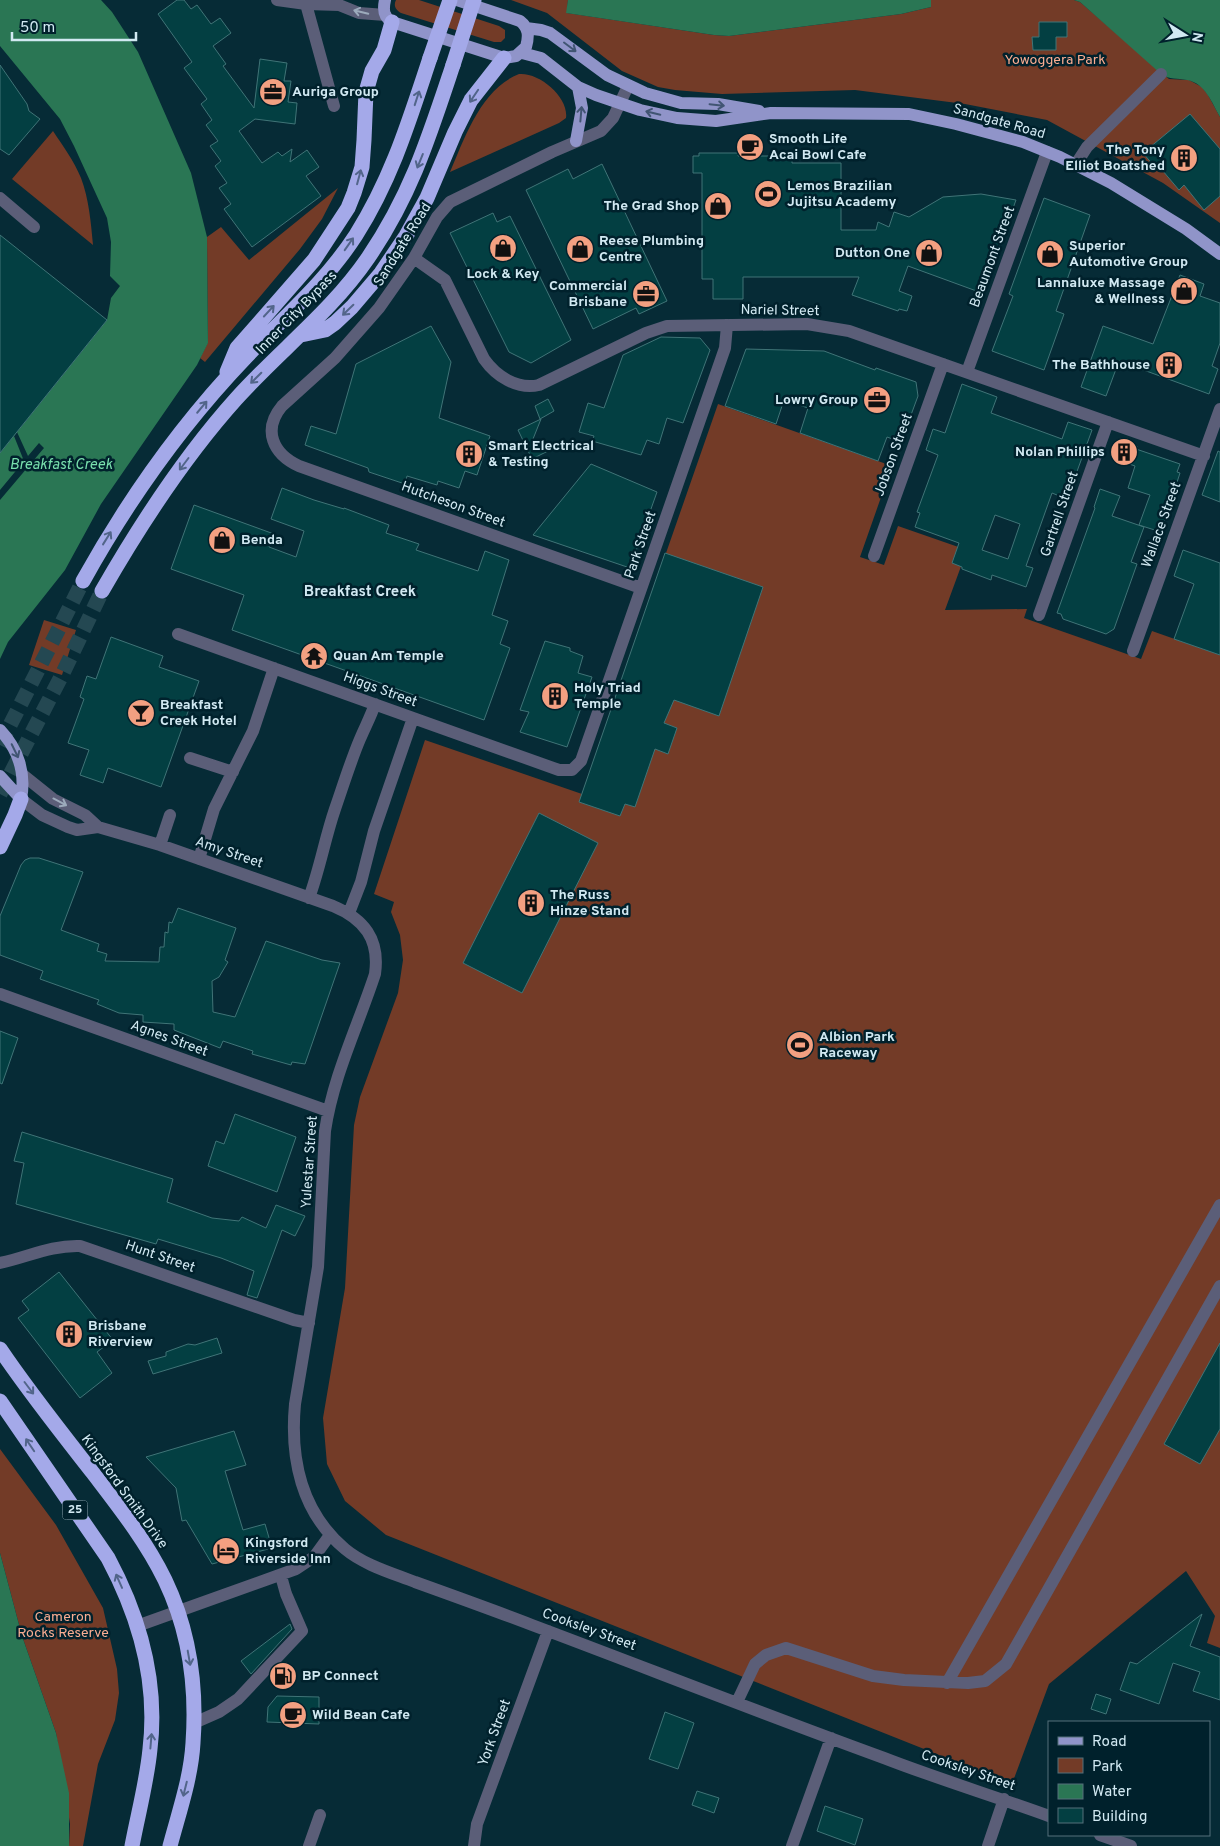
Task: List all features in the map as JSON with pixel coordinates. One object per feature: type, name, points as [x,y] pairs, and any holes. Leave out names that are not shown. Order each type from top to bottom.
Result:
[{"type":"highway","name":"Inner City Bypass","points":[[83,581],[103,544],[141,486],[222,384],[246,357],[316,287],[355,236],[386,183],[395,161],[450,0]]},
{"type":"highway","name":"Inner City Bypass","points":[[102,590],[150,511],[194,449],[236,398],[329,307],[360,268],[396,214],[422,157],[474,0]]},
{"type":"highway","points":[[222,384],[237,348],[314,260],[348,208],[362,168],[366,92],[372,72],[384,50],[388,19]]},
{"type":"highway","points":[[301,335],[325,330],[352,307],[381,273],[406,236],[427,198],[471,100],[504,58]]},
{"type":"highway","points":[[0,847],[16,815],[21,799]]},
{"type":"highway","name":"Kingsford Smith Drive","points":[[0,1349],[142,1540],[164,1579],[177,1611],[190,1658],[194,1698],[194,1723],[191,1764],[170,1846]]},
{"type":"highway","name":"25","points":[[0,1401],[108,1558],[119,1578],[137,1626],[148,1671],[152,1728],[147,1769],[132,1846]]},
{"type":"main road","points":[[385,0],[384,7],[388,19],[504,58],[516,56],[526,47],[528,40],[526,28]]},
{"type":"main road","name":"Sandgate Road","points":[[457,0],[516,19],[526,28],[550,33],[607,75],[628,86],[662,99],[681,103],[718,104],[771,114]]},
{"type":"main road","name":"Sandgate Road","points":[[522,52],[541,58],[578,87],[620,104],[661,115],[698,120],[716,120],[771,114],[909,114],[1023,142],[1076,164],[1147,203],[1220,254]]},
{"type":"main road","points":[[576,141],[582,108],[578,87]]},
{"type":"main road","points":[[0,730],[15,749],[23,775],[21,799]]},
{"type":"main road","points":[[0,776],[21,799]]},
{"type":"street","points":[[276,0],[306,4],[339,5],[360,13],[388,19]]},
{"type":"street","points":[[339,5],[351,0]]},
{"type":"street","points":[[306,4],[334,106]]},
{"type":"street","points":[[1076,164],[1087,147],[1161,74]]},
{"type":"street","name":"Sandgate Road","points":[[272,432],[278,411],[317,376],[358,334],[396,286],[437,217],[450,202],[576,141],[595,134],[606,127],[610,123],[628,86]]},
{"type":"street","name":"Beaumont Street","points":[[967,372],[1047,152]]},
{"type":"street","points":[[0,198],[34,227]]},
{"type":"street","name":"Nariel Street","points":[[414,258],[445,280],[490,368],[498,375],[525,386],[539,385],[656,329],[667,326],[808,324],[849,331],[1204,456]]},
{"type":"street","name":"Park Street","points":[[572,770],[581,761],[725,348],[727,325]]},
{"type":"street","name":"Jobson Street","points":[[874,556],[942,364]]},
{"type":"street","name":"Wallace Street","points":[[1133,651],[1220,409]]},
{"type":"street","name":"Gartrell Street","points":[[1039,615],[1108,422]]},
{"type":"street","name":"Hutcheson Street","points":[[272,432],[280,454],[299,466],[641,588]]},
{"type":"street","name":"Higgs Street","points":[[178,634],[559,770],[572,770]]},
{"type":"street","points":[[200,859],[214,809],[253,731],[274,668]]},
{"type":"street","points":[[310,898],[319,871],[322,848],[360,740],[375,704]]},
{"type":"street","points":[[349,913],[361,882],[374,831],[414,718]]},
{"type":"street","points":[[190,758],[233,772]]},
{"type":"street","name":"Amy Street","points":[[23,775],[53,799],[85,815],[98,827]]},
{"type":"street","name":"Amy Street","points":[[21,799],[36,811],[61,825],[77,830],[98,827],[160,845],[349,913]]},
{"type":"street","points":[[160,845],[170,815]]},
{"type":"street","name":"Yulestar Street","points":[[330,1535],[307,1500],[300,1479],[293,1445],[295,1404],[318,1267],[325,1131],[328,1111],[339,1074],[373,979],[376,963],[373,943],[368,932],[349,913]]},
{"type":"street","name":"Agnes Street","points":[[0,994],[328,1111]]},
{"type":"street","points":[[947,1683],[1220,1205]]},
{"type":"street","name":"Hunt Street","points":[[1,1263],[50,1248],[66,1245],[80,1246],[294,1320],[309,1323]]},
{"type":"street","points":[[737,1702],[755,1664],[766,1655],[786,1648],[873,1676],[947,1683],[985,1681],[1006,1664],[1220,1286]]},
{"type":"street","points":[[137,1626],[281,1576],[307,1563],[314,1557],[330,1535]]},
{"type":"street","name":"Cooksley Street","points":[[330,1535],[347,1551],[369,1563],[886,1759],[1048,1816]]},
{"type":"street","points":[[194,1723],[219,1712],[238,1699],[302,1631],[286,1594],[281,1576]]},
{"type":"street","name":"York Street","points":[[474,1846],[477,1824],[548,1631]]},
{"type":"street","points":[[792,1846],[831,1738]]},
{"type":"street","points":[[988,1846],[1004,1799]]},
{"type":"street","points":[[309,1846],[320,1815]]},
{"type":"street","points":[[1103,1836],[1131,1846]]},
{"type":"green space","points":[[396,0],[419,0],[499,26],[505,30],[505,38],[501,42],[494,42],[401,13],[396,8]]},
{"type":"green space","name":"Yowoggera Park","points":[[511,0],[568,0],[567,13],[729,36],[901,14],[931,7],[931,0],[1074,0],[1080,2],[1169,79],[1189,80],[1202,87],[1208,95],[1220,117],[1220,223],[1163,183],[1047,120],[965,104],[855,90],[722,94],[658,87],[622,71],[547,13]]},
{"type":"green space","points":[[519,74],[535,77],[551,87],[563,102],[566,118],[559,123],[450,172],[468,130],[484,102],[506,81]]},
{"type":"green space","points":[[53,131],[72,160],[84,186],[93,245],[12,179]]},
{"type":"green space","points":[[338,188],[322,219],[300,249],[205,362],[200,358],[208,342],[207,237],[221,227],[249,260]]},
{"type":"green space","name":"Albion Park Raceway","points":[[718,404],[892,466],[860,557],[884,565],[898,526],[967,550],[945,610],[1027,609],[1024,618],[1141,659],[1152,631],[1220,655],[1220,1648],[1207,1643],[1215,1616],[1186,1571],[1049,1684],[1012,1784],[386,1535],[345,1501],[327,1464],[323,1418],[345,1288],[354,1125],[360,1097],[398,993],[403,960],[400,935],[391,912],[394,902],[374,894],[425,740],[582,794]]},
{"type":"green space","points":[[44,620],[76,630],[62,675],[29,665]]},
{"type":"green space","name":"Cameron Rocks Reserve","points":[[0,1449],[56,1525],[103,1608],[117,1669],[119,1693],[115,1720],[98,1764],[83,1846],[69,1846],[70,1824],[56,1733],[22,1636],[0,1553]]},
{"type":"water","name":"Breakfast Creek","points":[[0,0],[101,0],[112,12],[138,52],[191,173],[207,237],[208,343],[197,365],[101,504],[65,570],[8,642],[0,659],[0,453],[107,320],[111,298],[120,286],[110,276],[111,242],[107,218],[74,146],[60,119],[0,46]]},
{"type":"water","points":[[568,0],[931,0],[931,7],[901,14],[729,36],[566,13]]},
{"type":"water","points":[[1074,0],[1220,0],[1220,117],[1207,94],[1199,85],[1161,74],[1080,2]]},
{"type":"water","points":[[0,1553],[22,1636],[56,1733],[69,1793],[69,1846],[0,1846]]},
{"type":"pier","points":[[17,432],[28,456],[39,443],[44,448],[0,500],[0,490],[24,461],[14,436]]},
{"type":"building","points":[[177,0],[184,0],[191,9],[197,5],[211,24],[220,18],[231,33],[213,46],[226,64],[223,66],[254,108],[260,59],[287,63],[284,81],[291,81],[288,102],[297,103],[295,124],[255,119],[239,131],[262,163],[278,152],[282,156],[292,149],[290,162],[307,150],[319,167],[306,176],[321,196],[252,247],[224,209],[231,204],[219,188],[227,183],[215,166],[221,161],[210,146],[218,141],[206,125],[212,120],[201,104],[207,99],[184,68],[192,62],[158,14]]},
{"type":"building","points":[[1039,22],[1067,22],[1067,37],[1056,37],[1056,50],[1033,50],[1032,37],[1039,37]]},
{"type":"building","points":[[0,65],[27,104],[29,111],[40,119],[9,155],[0,149]]},
{"type":"building","name":"The Tony Elliot Boatshed","points":[[1190,114],[1220,149],[1220,196],[1204,210],[1184,185],[1179,190],[1157,164],[1154,166],[1143,153]]},
{"type":"building","points":[[699,153],[739,153],[738,156],[792,156],[792,163],[841,163],[841,230],[876,230],[878,222],[889,227],[894,212],[909,217],[943,197],[981,194],[1016,200],[982,293],[908,266],[899,291],[912,296],[907,311],[899,309],[898,311],[852,295],[859,277],[743,277],[743,299],[713,299],[713,279],[702,279],[702,173],[693,173],[693,156],[699,156]]},
{"type":"building","name":"Reese Plumbing Centre","points":[[602,164],[667,301],[639,314],[636,308],[593,329],[526,190],[568,169],[573,179]]},
{"type":"building","name":"Superior Automotive Group","points":[[1044,198],[1090,215],[1056,311],[1064,314],[1044,370],[992,351],[1013,296],[1009,294]]},
{"type":"building","points":[[493,213],[497,222],[510,216],[571,340],[531,363],[509,352],[450,233]]},
{"type":"building","points":[[0,235],[107,320],[0,453]]},
{"type":"building","points":[[1180,275],[1204,284],[1200,296],[1220,303],[1220,343],[1212,366],[1218,369],[1209,394],[1119,361],[1106,396],[1081,387],[1103,326],[1153,344]]},
{"type":"building","points":[[431,326],[451,362],[439,418],[490,436],[477,475],[465,471],[459,488],[438,481],[437,485],[407,476],[405,484],[369,472],[368,468],[305,445],[311,426],[336,434],[356,364]]},
{"type":"building","points":[[661,337],[700,338],[710,350],[683,423],[667,418],[659,444],[647,440],[641,455],[592,441],[594,436],[579,432],[588,403],[604,408],[623,355]]},
{"type":"building","points":[[746,349],[824,351],[875,370],[876,368],[916,382],[918,396],[901,442],[887,437],[878,461],[800,433],[808,408],[784,400],[776,424],[725,406]]},
{"type":"building","points":[[962,384],[997,397],[991,413],[1062,439],[1068,422],[1092,430],[1067,499],[1052,493],[1026,566],[1033,568],[1026,587],[992,575],[991,580],[962,569],[962,567],[952,563],[959,543],[915,527],[920,513],[917,512],[938,455],[926,450],[933,429],[945,433]],"holes":[[[995,515],[1020,524],[1008,559],[982,550]]]},
{"type":"building","points":[[548,399],[554,411],[540,419],[535,406]]},
{"type":"building","points":[[541,419],[533,439],[554,448],[532,459],[518,430]]},
{"type":"building","points":[[1119,440],[1137,446],[1136,449],[1180,464],[1177,472],[1180,473],[1161,532],[1139,525],[1150,495],[1128,488],[1135,466],[1112,458]]},
{"type":"building","points":[[1218,451],[1220,452],[1220,502],[1202,495]]},
{"type":"building","points":[[591,464],[657,492],[630,568],[533,535]]},
{"type":"building","points":[[282,488],[389,525],[386,533],[419,544],[416,550],[478,571],[485,551],[509,560],[492,615],[508,621],[500,644],[510,648],[484,720],[232,630],[244,595],[171,569],[194,505],[274,534],[269,547],[296,557],[304,531],[271,519]]},
{"type":"building","points":[[1100,489],[1120,496],[1112,516],[1144,527],[1131,562],[1137,564],[1114,629],[1106,634],[1063,619],[1061,614],[1057,613],[1095,508]]},
{"type":"building","points":[[1183,550],[1220,563],[1220,655],[1174,639],[1194,584],[1174,576]]},
{"type":"building","points":[[665,553],[763,587],[719,716],[674,700],[664,723],[677,728],[668,754],[655,749],[635,807],[625,804],[620,816],[579,802]]},
{"type":"building","name":"Breakfast Creek Hotel","points":[[111,637],[163,656],[159,667],[199,681],[161,787],[108,768],[103,783],[80,775],[89,750],[68,743],[84,699],[80,697],[87,676],[96,679]]},
{"type":"building","name":"Holy Triad Temple","points":[[545,641],[570,648],[570,651],[583,656],[578,673],[592,677],[567,747],[520,732],[529,712],[520,710]]},
{"type":"building","name":"The Russ Hinze Stand","points":[[539,813],[598,843],[522,993],[463,963]]},
{"type":"building","points":[[30,858],[39,858],[83,872],[61,930],[99,944],[97,951],[107,954],[105,961],[159,962],[160,947],[164,947],[165,932],[168,933],[169,922],[172,923],[178,908],[236,928],[225,960],[228,962],[219,977],[212,981],[213,1012],[235,1017],[266,941],[322,960],[340,963],[305,1064],[292,1062],[291,1065],[252,1054],[253,1051],[223,1041],[220,1048],[174,1030],[174,1024],[143,1022],[143,1015],[119,1013],[97,1004],[99,1000],[40,979],[43,971],[0,955],[0,916],[21,865]]},
{"type":"building","points":[[0,1031],[18,1038],[2,1084],[0,1083]]},
{"type":"building","points":[[235,1114],[296,1137],[277,1192],[208,1166],[216,1141],[224,1144]]},
{"type":"building","points":[[22,1132],[173,1179],[167,1202],[212,1218],[239,1221],[242,1217],[266,1228],[276,1205],[305,1216],[295,1236],[282,1230],[257,1298],[247,1295],[254,1271],[221,1258],[158,1239],[156,1244],[16,1204],[24,1163],[14,1161]]},
{"type":"building","name":"Brisbane Riverview","points":[[59,1272],[113,1340],[97,1352],[112,1373],[80,1398],[18,1318],[29,1310],[22,1301]]},
{"type":"building","points":[[217,1338],[222,1353],[153,1374],[148,1361],[166,1356],[166,1352],[188,1344],[195,1345]]},
{"type":"building","points":[[1220,1343],[1220,1429],[1200,1464],[1164,1444]]},
{"type":"building","points":[[234,1431],[246,1465],[225,1471],[243,1530],[265,1524],[272,1548],[212,1564],[186,1520],[182,1521],[176,1488],[146,1457]]},
{"type":"building","points":[[1202,1614],[1190,1646],[1220,1657],[1220,1700],[1193,1691],[1200,1672],[1173,1663],[1159,1704],[1120,1690],[1130,1662],[1137,1664]]},
{"type":"building","points":[[290,1624],[292,1629],[251,1674],[241,1661]]},
{"type":"building","points":[[1096,1694],[1111,1699],[1106,1714],[1091,1709]]},
{"type":"building","name":"Wild Bean Cafe","points":[[277,1696],[319,1697],[319,1724],[267,1722],[268,1707]]},
{"type":"building","points":[[665,1712],[694,1723],[678,1769],[649,1759]]},
{"type":"building","points":[[697,1791],[719,1798],[714,1813],[692,1805]]},
{"type":"building","points":[[825,1806],[863,1819],[855,1845],[817,1831]]},
{"type":"tunnel","points":[[0,745],[83,581]]},
{"type":"tunnel","points":[[0,794],[62,675],[102,591]]},
{"type":"place","name":"Auriga Group","points":[[273,92]]},
{"type":"place","name":"Smooth Life Acai Bowl Cafe","points":[[750,147]]},
{"type":"place","name":"The Tony Elliot Boatshed","points":[[1184,158]]},
{"type":"place","name":"Lemos Brazilian Jujitsu Academy","points":[[768,194]]},
{"type":"place","name":"The Grad Shop","points":[[718,206]]},
{"type":"place","name":"Lock & Key","points":[[503,248]]},
{"type":"place","name":"Reese Plumbing Centre","points":[[580,249]]},
{"type":"place","name":"Dutton One","points":[[929,253]]},
{"type":"place","name":"Superior Automotive Group","points":[[1050,254]]},
{"type":"place","name":"Lannaluxe Massage & Wellness","points":[[1184,291]]},
{"type":"place","name":"Commercial Brisbane","points":[[646,294]]},
{"type":"place","name":"The Bathhouse","points":[[1169,365]]},
{"type":"place","name":"Lowry Group","points":[[877,400]]},
{"type":"place","name":"Nolan Phillips","points":[[1124,452]]},
{"type":"place","name":"Smart Electrical & Testing","points":[[469,454]]},
{"type":"place","name":"Benda","points":[[222,540]]},
{"type":"place","name":"Quan Am Temple","points":[[314,656]]},
{"type":"place","name":"Holy Triad Temple","points":[[555,696]]},
{"type":"place","name":"Breakfast Creek Hotel","points":[[141,713]]},
{"type":"place","name":"The Russ Hinze Stand","points":[[531,903]]},
{"type":"place","name":"Albion Park Raceway","points":[[800,1045]]},
{"type":"place","name":"Brisbane Riverview","points":[[69,1334]]},
{"type":"place","name":"Kingsford Riverside Inn","points":[[226,1551]]},
{"type":"place","name":"BP Connect","points":[[283,1676]]},
{"type":"place","name":"Wild Bean Cafe","points":[[293,1715]]},
{"type":"district","name":"Breakfast Creek","points":[[360,592]]}]
